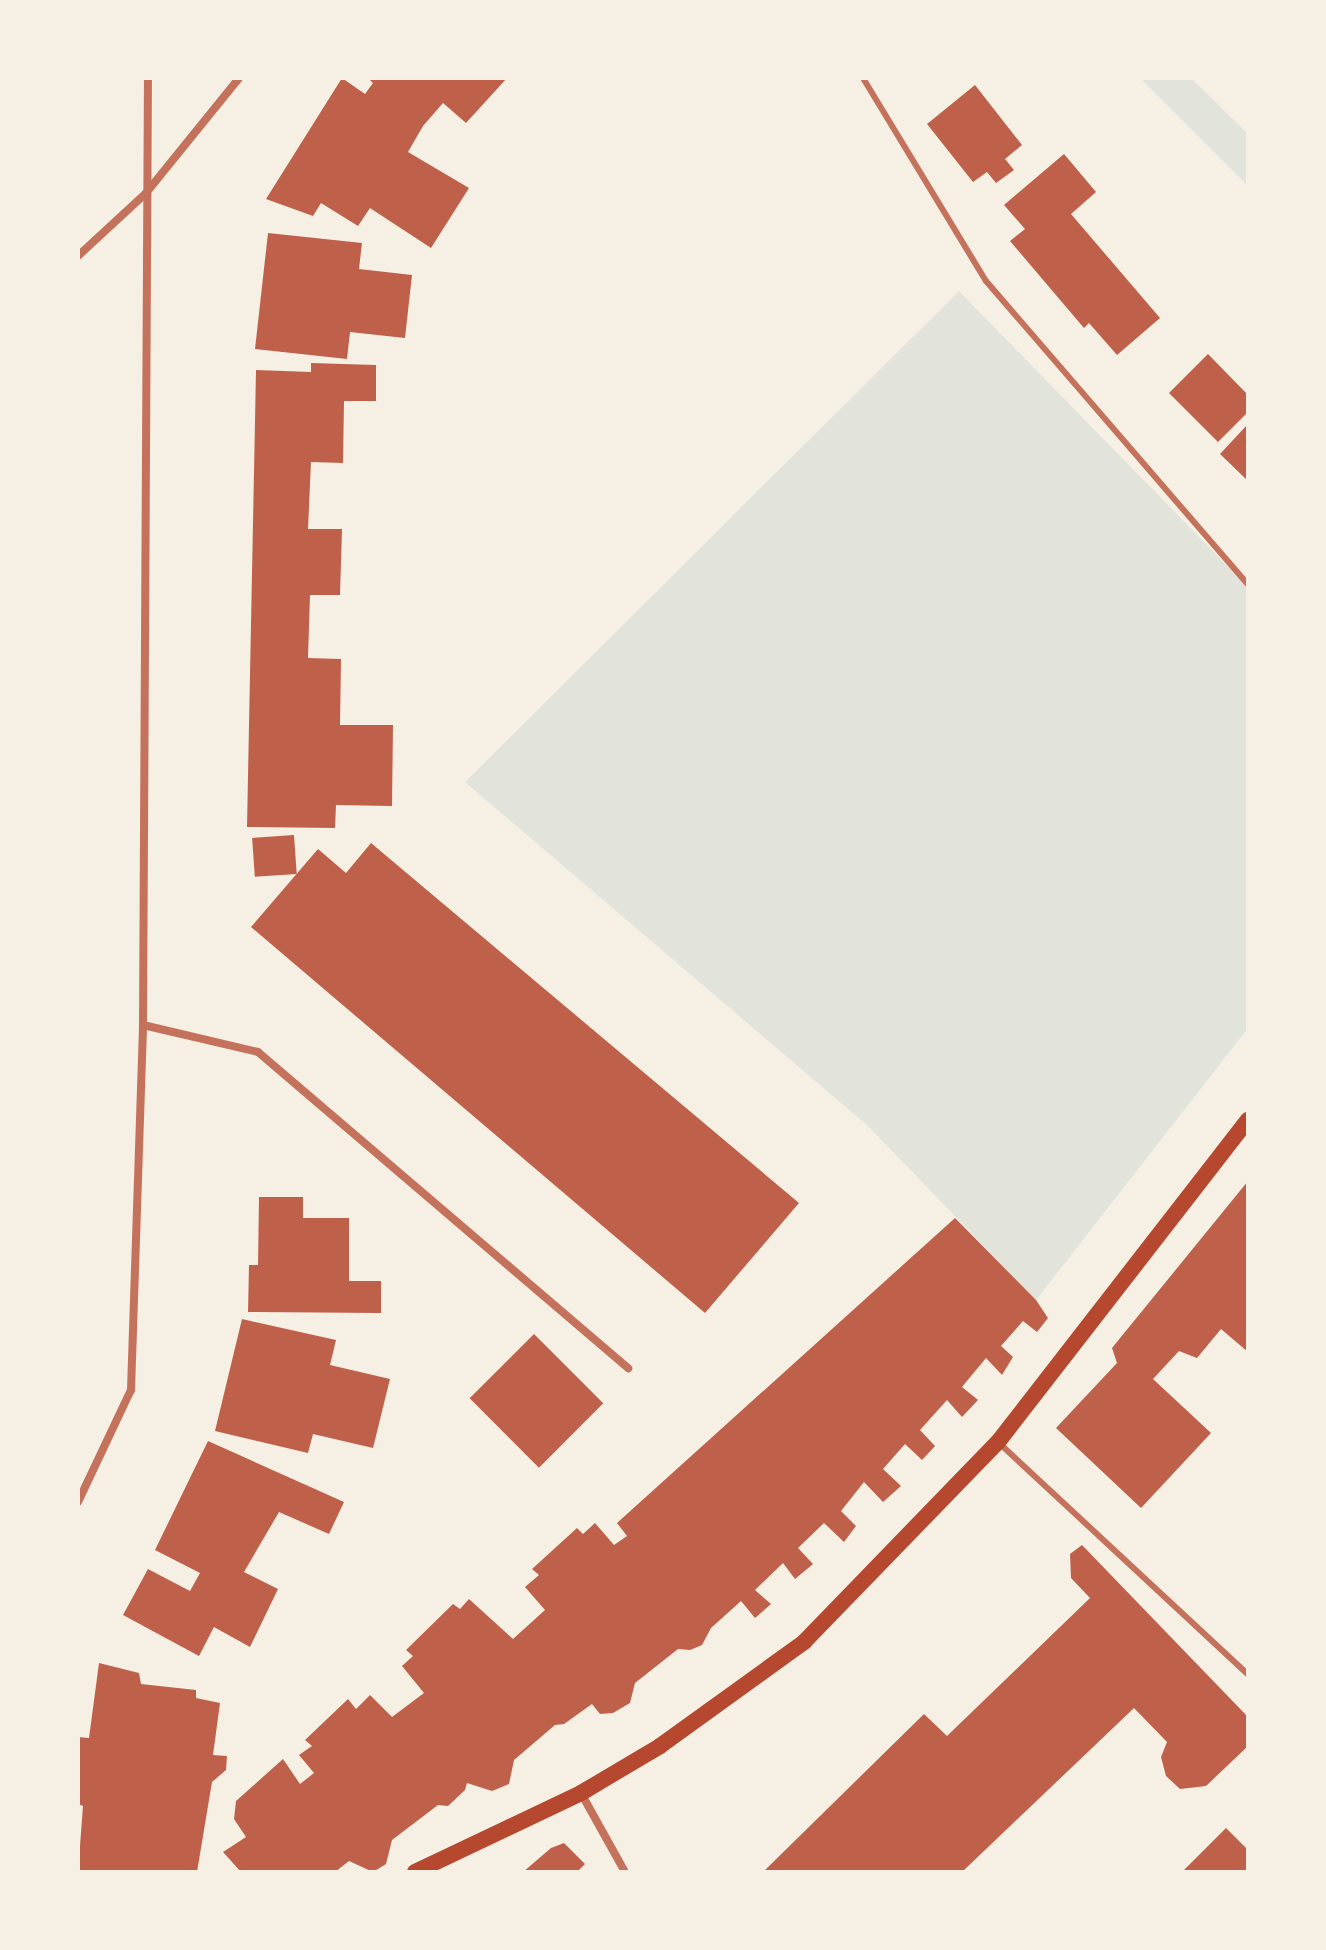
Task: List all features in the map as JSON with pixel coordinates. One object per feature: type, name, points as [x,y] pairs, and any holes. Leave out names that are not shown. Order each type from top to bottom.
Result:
[{"type":"main road","points":[[415,1872],[581,1793],[660,1746],[804,1642],[998,1442],[1248,1120]]},
{"type":"street","points":[[78,1502],[131,1390],[143,1025],[148,78]]},
{"type":"street","points":[[78,256],[146,193],[239,78]]},
{"type":"street","points":[[143,1025],[258,1052],[628,1368]]},
{"type":"street","points":[[581,1793],[625,1872]]},
{"type":"lane","points":[[863,78],[986,281],[1248,584]]},
{"type":"lane","points":[[998,1442],[1248,1674]]},
{"type":"shaded area","points":[[1140,78],[1191,78],[1248,134],[1248,186]]},
{"type":"shaded area","points":[[959,291],[1248,587],[1248,1028],[1036,1300],[868,1126],[465,782]]},
{"type":"building","points":[[342,78],[365,94],[373,83],[368,78],[507,78],[466,123],[443,103],[423,126],[408,152],[469,188],[431,248],[370,208],[358,226],[321,203],[313,216],[266,199]]},
{"type":"building","points":[[975,85],[1022,145],[1005,159],[1014,170],[996,183],[987,172],[973,182],[927,124]]},
{"type":"building","points":[[1064,154],[1096,192],[1071,214],[1160,318],[1117,355],[1089,323],[1084,328],[1010,241],[1025,229],[1004,205]]},
{"type":"building","points":[[268,233],[362,243],[359,269],[412,275],[405,338],[350,332],[347,359],[255,349]]},
{"type":"building","points":[[1208,354],[1248,395],[1248,412],[1218,442],[1169,393]]},
{"type":"building","points":[[311,363],[376,365],[376,401],[344,401],[343,463],[311,462],[308,529],[342,529],[340,595],[310,595],[308,658],[341,659],[340,725],[393,725],[392,806],[336,805],[335,828],[247,827],[256,370],[311,372]]},
{"type":"building","points":[[1248,424],[1248,481],[1220,454]]},
{"type":"building","points":[[294,835],[297,874],[255,877],[252,838]]},
{"type":"building","points":[[371,843],[799,1203],[705,1313],[251,927],[318,849],[346,873]]},
{"type":"building","points":[[1248,1181],[1248,1352],[1221,1329],[1197,1358],[1179,1351],[1153,1379],[1211,1433],[1141,1508],[1056,1428],[1117,1363],[1112,1348]]},
{"type":"building","points":[[259,1197],[303,1197],[303,1218],[349,1218],[349,1281],[381,1281],[381,1313],[248,1312],[249,1265],[258,1265]]},
{"type":"building","points":[[955,1218],[1036,1300],[1048,1318],[1037,1332],[1023,1321],[1001,1346],[1013,1357],[1002,1375],[986,1358],[962,1387],[978,1400],[962,1417],[947,1400],[920,1430],[935,1446],[922,1460],[905,1444],[883,1469],[901,1486],[883,1502],[864,1482],[841,1511],[856,1526],[844,1542],[824,1523],[798,1548],[813,1564],[795,1579],[783,1563],[755,1590],[771,1604],[755,1618],[741,1601],[711,1628],[702,1645],[690,1650],[678,1649],[635,1683],[630,1703],[613,1713],[600,1714],[592,1704],[564,1724],[555,1725],[514,1760],[509,1784],[492,1791],[467,1783],[465,1790],[448,1806],[438,1805],[392,1840],[386,1864],[373,1872],[349,1861],[335,1872],[241,1872],[223,1852],[246,1837],[234,1819],[236,1801],[283,1759],[300,1784],[314,1773],[299,1755],[312,1746],[305,1740],[348,1699],[356,1709],[370,1695],[392,1717],[424,1693],[402,1666],[413,1656],[406,1650],[453,1604],[460,1609],[469,1599],[513,1639],[545,1610],[525,1587],[539,1575],[532,1569],[577,1528],[583,1534],[595,1523],[614,1545],[627,1536],[617,1523]]},
{"type":"building","points":[[242,1319],[336,1340],[330,1365],[390,1379],[373,1448],[313,1434],[308,1453],[215,1431]]},
{"type":"building","points":[[534,1334],[603,1403],[539,1468],[470,1398]]},
{"type":"building","points":[[208,1441],[344,1502],[329,1534],[279,1512],[244,1572],[278,1589],[250,1647],[214,1627],[199,1656],[123,1615],[148,1569],[190,1591],[200,1573],[155,1550]]},
{"type":"building","points":[[1082,1545],[1248,1717],[1248,1746],[1206,1786],[1180,1789],[1166,1776],[1161,1757],[1167,1742],[1134,1708],[962,1872],[763,1872],[924,1714],[947,1736],[1090,1598],[1071,1578],[1070,1554]]},
{"type":"building","points":[[99,1663],[139,1673],[141,1684],[196,1690],[196,1698],[220,1703],[213,1755],[227,1756],[226,1770],[212,1782],[197,1872],[78,1872],[83,1806],[78,1804],[78,1737],[89,1738]]},
{"type":"building","points":[[1226,1828],[1248,1850],[1248,1872],[1182,1872]]},
{"type":"building","points":[[564,1843],[585,1864],[577,1872],[523,1872],[551,1848]]}]
